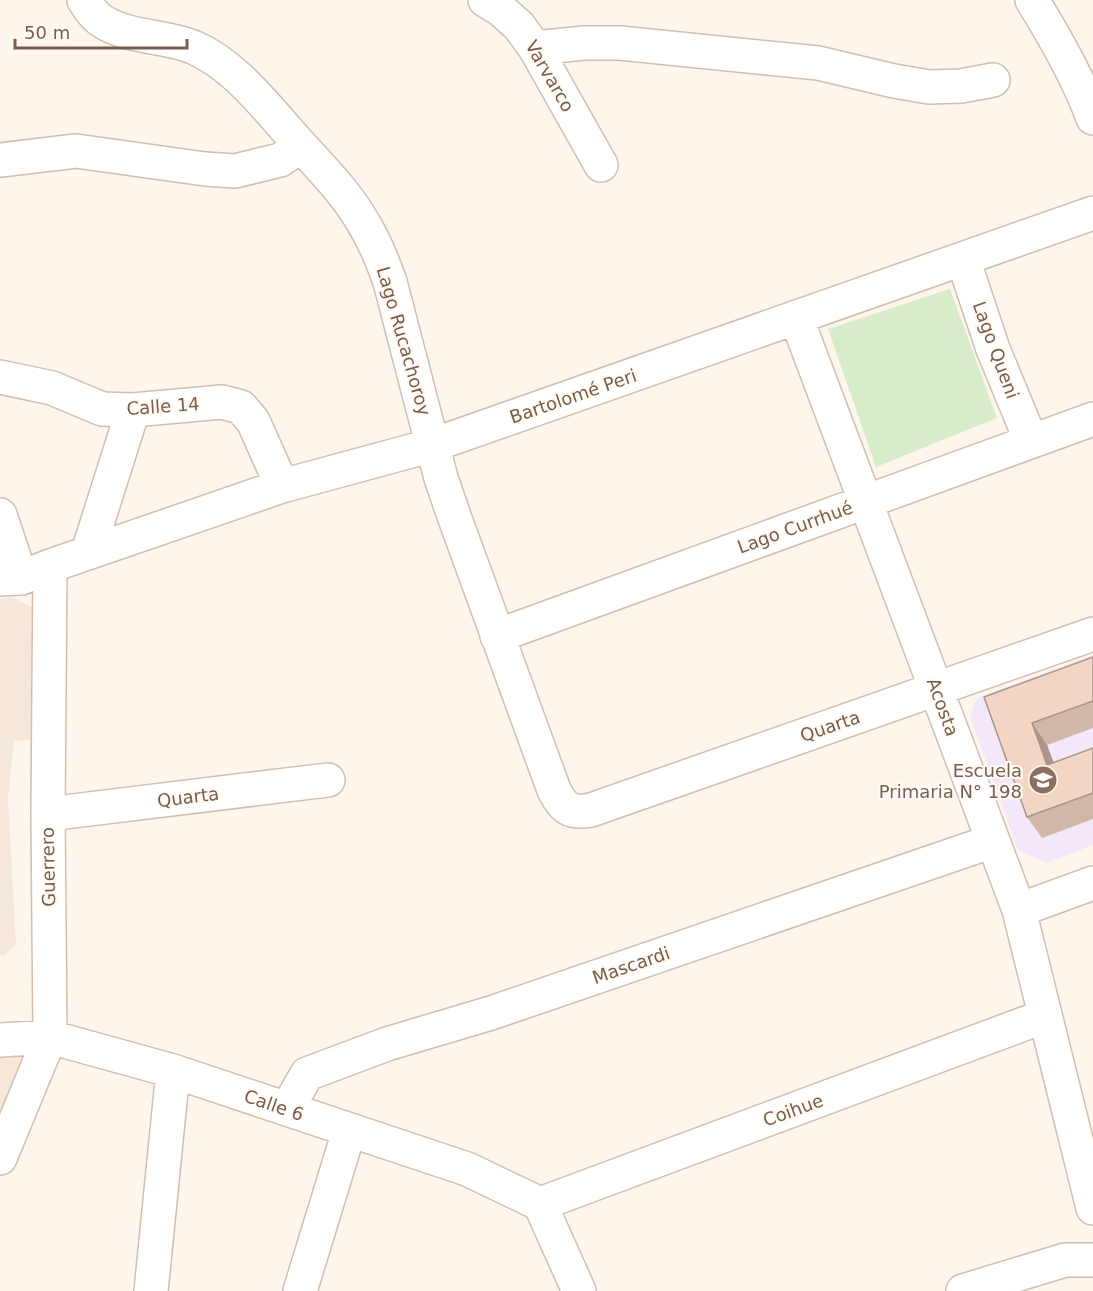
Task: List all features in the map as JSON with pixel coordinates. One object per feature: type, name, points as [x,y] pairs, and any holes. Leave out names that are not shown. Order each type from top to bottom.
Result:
[{"type":"street","name":"Lago Rucachoroy","points":[[84,0],[91,11],[103,22],[120,30],[193,47],[234,74],[346,197],[364,224],[379,252],[390,282],[454,516],[554,790],[567,808]]},
{"type":"street","name":"Varvarco","points":[[485,0],[500,9],[519,26],[535,48],[601,165]]},
{"type":"street","points":[[1032,0],[1071,69],[1093,118]]},
{"type":"street","points":[[535,48],[620,43],[818,63],[929,87],[961,86],[993,80]]},
{"type":"street","points":[[0,160],[76,152],[235,171],[280,160],[301,146]]},
{"type":"street","name":"Bartolomé Peri","points":[[23,574],[282,486],[433,445],[1093,213]]},
{"type":"street","name":"Lago Queni","points":[[963,259],[993,349],[1031,441]]},
{"type":"street","name":"Acosta","points":[[796,318],[1019,910],[1093,1208]]},
{"type":"street","name":"Calle 14","points":[[0,377],[52,388],[102,409],[133,410],[222,402],[241,407],[252,421],[282,486]]},
{"type":"street","points":[[88,552],[133,410]]},
{"type":"street","name":"Lago Currhué","points":[[498,636],[1093,419]]},
{"type":"street","name":"Guerrero","points":[[0,515],[23,574],[48,814],[50,1037],[0,1158]]},
{"type":"street","name":"Quarta","points":[[567,808],[575,811],[591,810],[1093,633]]},
{"type":"street","name":"Quarta","points":[[48,814],[328,780]]},
{"type":"street","name":"Mascardi","points":[[287,1109],[307,1074],[387,1044],[491,1013],[993,841]]},
{"type":"street","points":[[1019,910],[1093,883]]},
{"type":"street","name":"Coihue","points":[[540,1204],[1045,1016]]},
{"type":"street","name":"Calle 6","points":[[0,1040],[50,1037],[173,1071],[467,1169],[540,1204]]},
{"type":"street","points":[[151,1291],[173,1071]]},
{"type":"street","points":[[300,1291],[349,1131]]},
{"type":"street","points":[[540,1204],[579,1291]]},
{"type":"street","points":[[963,1291],[1065,1260],[1093,1260]]},
{"type":"shaded area","points":[[12,597],[37,610],[34,740],[14,741],[8,799],[16,944],[5,955],[0,955],[0,599]]},
{"type":"shaded area","name":"Escuela Primaria N° 198","points":[[1093,655],[1093,845],[1046,863],[1018,850],[970,716],[977,698]]},
{"type":"shaded area","points":[[28,1052],[0,1118],[0,1055]]},
{"type":"green space","points":[[950,289],[997,418],[876,467],[828,329]]},
{"type":"building","points":[[1093,657],[1093,701],[1032,723],[1047,765],[1093,748],[1093,793],[1027,817],[984,697]]},
{"type":"place","name":"Escuela Primaria N° 198","points":[[1043,780]]}]
